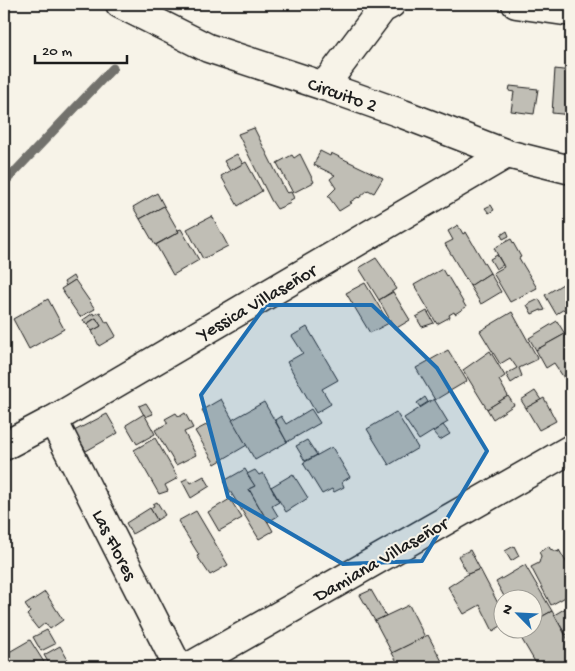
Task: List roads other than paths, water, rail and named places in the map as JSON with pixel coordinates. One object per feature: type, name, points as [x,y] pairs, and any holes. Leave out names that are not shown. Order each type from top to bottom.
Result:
[{"type":"street","name":"Circuito 2","points":[[120,4],[208,48],[403,114],[507,154],[571,170]]},
{"type":"street","points":[[324,86],[382,10],[391,4]]},
{"type":"street","points":[[516,4],[571,12]]},
{"type":"street","name":"Yessica Villaseñor","points":[[4,446],[53,420],[507,154]]},
{"type":"street","name":"Las Flores","points":[[53,420],[178,667]]},
{"type":"street","name":"Damiana Villaseñor","points":[[189,667],[571,449]]},
{"type":"waterway","points":[[4,183],[113,68]]}]
